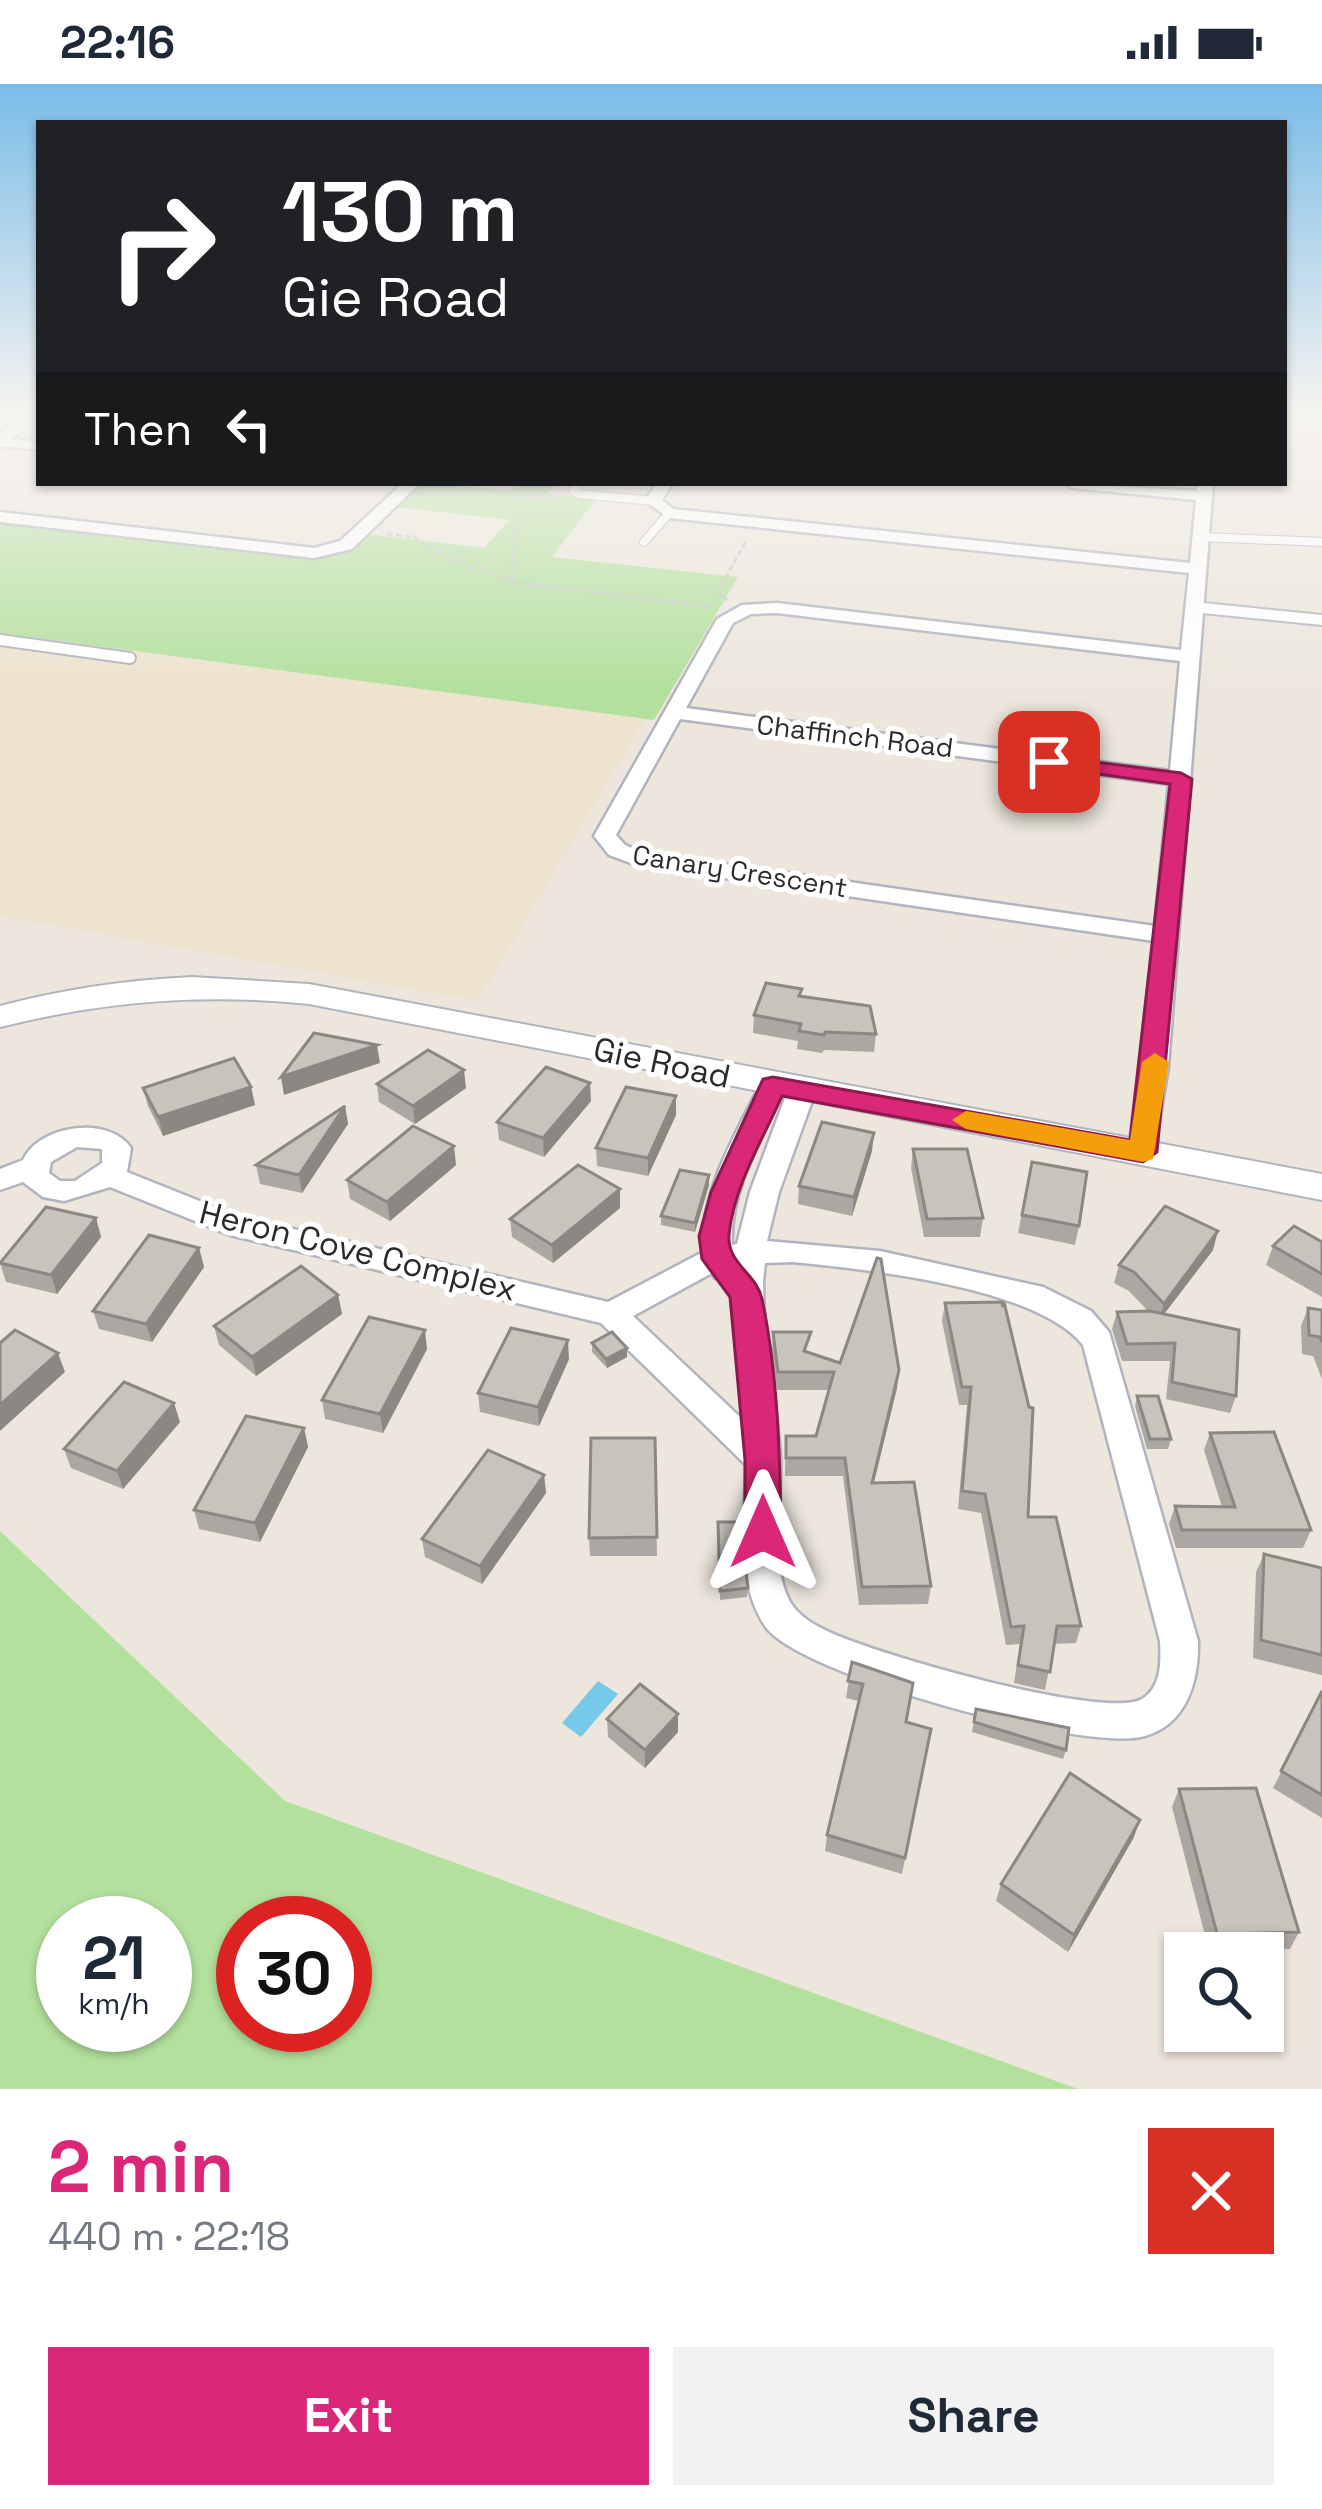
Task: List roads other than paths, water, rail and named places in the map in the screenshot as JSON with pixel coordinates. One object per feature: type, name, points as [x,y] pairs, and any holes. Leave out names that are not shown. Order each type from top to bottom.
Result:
[{"type":"street","points":[[0,518],[306,553],[340,548],[385,505]]},
{"type":"street","points":[[657,505],[670,513],[1200,569]]},
{"type":"street","points":[[1143,1152],[1204,505]]},
{"type":"street","name":"Canary Crescent","points":[[1165,935],[636,858],[616,850],[605,836],[726,619],[741,610],[777,608],[1190,657]]},
{"type":"street","name":"Chaffinch Road","points":[[672,712],[1181,779]]},
{"type":"street","name":"Gie Road","points":[[0,1017],[117,991],[250,987],[418,1014],[1322,1187]]},
{"type":"street","points":[[763,1460],[611,1314],[734,1256],[852,1257],[1042,1298],[1080,1319],[1098,1341],[1179,1641],[1180,1669],[1174,1690],[1160,1708],[1141,1720],[1112,1724],[1067,1718],[806,1640],[779,1617],[764,1568],[763,1460],[746,1294],[734,1256],[714,1236],[726,1192],[788,1088]]},
{"type":"street","points":[[0,1180],[34,1166],[59,1141],[100,1137],[117,1148],[116,1166],[109,1175],[97,1184],[65,1192],[40,1184],[34,1166]]},
{"type":"street","name":"Heron Cove Complex","points":[[109,1175],[230,1225],[611,1314]]},
{"type":"lane","points":[[644,542],[670,513]]},
{"type":"lane","points":[[1202,537],[1322,542]]},
{"type":"lane","points":[[1196,607],[1322,620]]},
{"type":"lane","points":[[0,640],[130,658]]},
{"type":"water","points":[[598,1681],[618,1694],[581,1737],[562,1723]]}]
